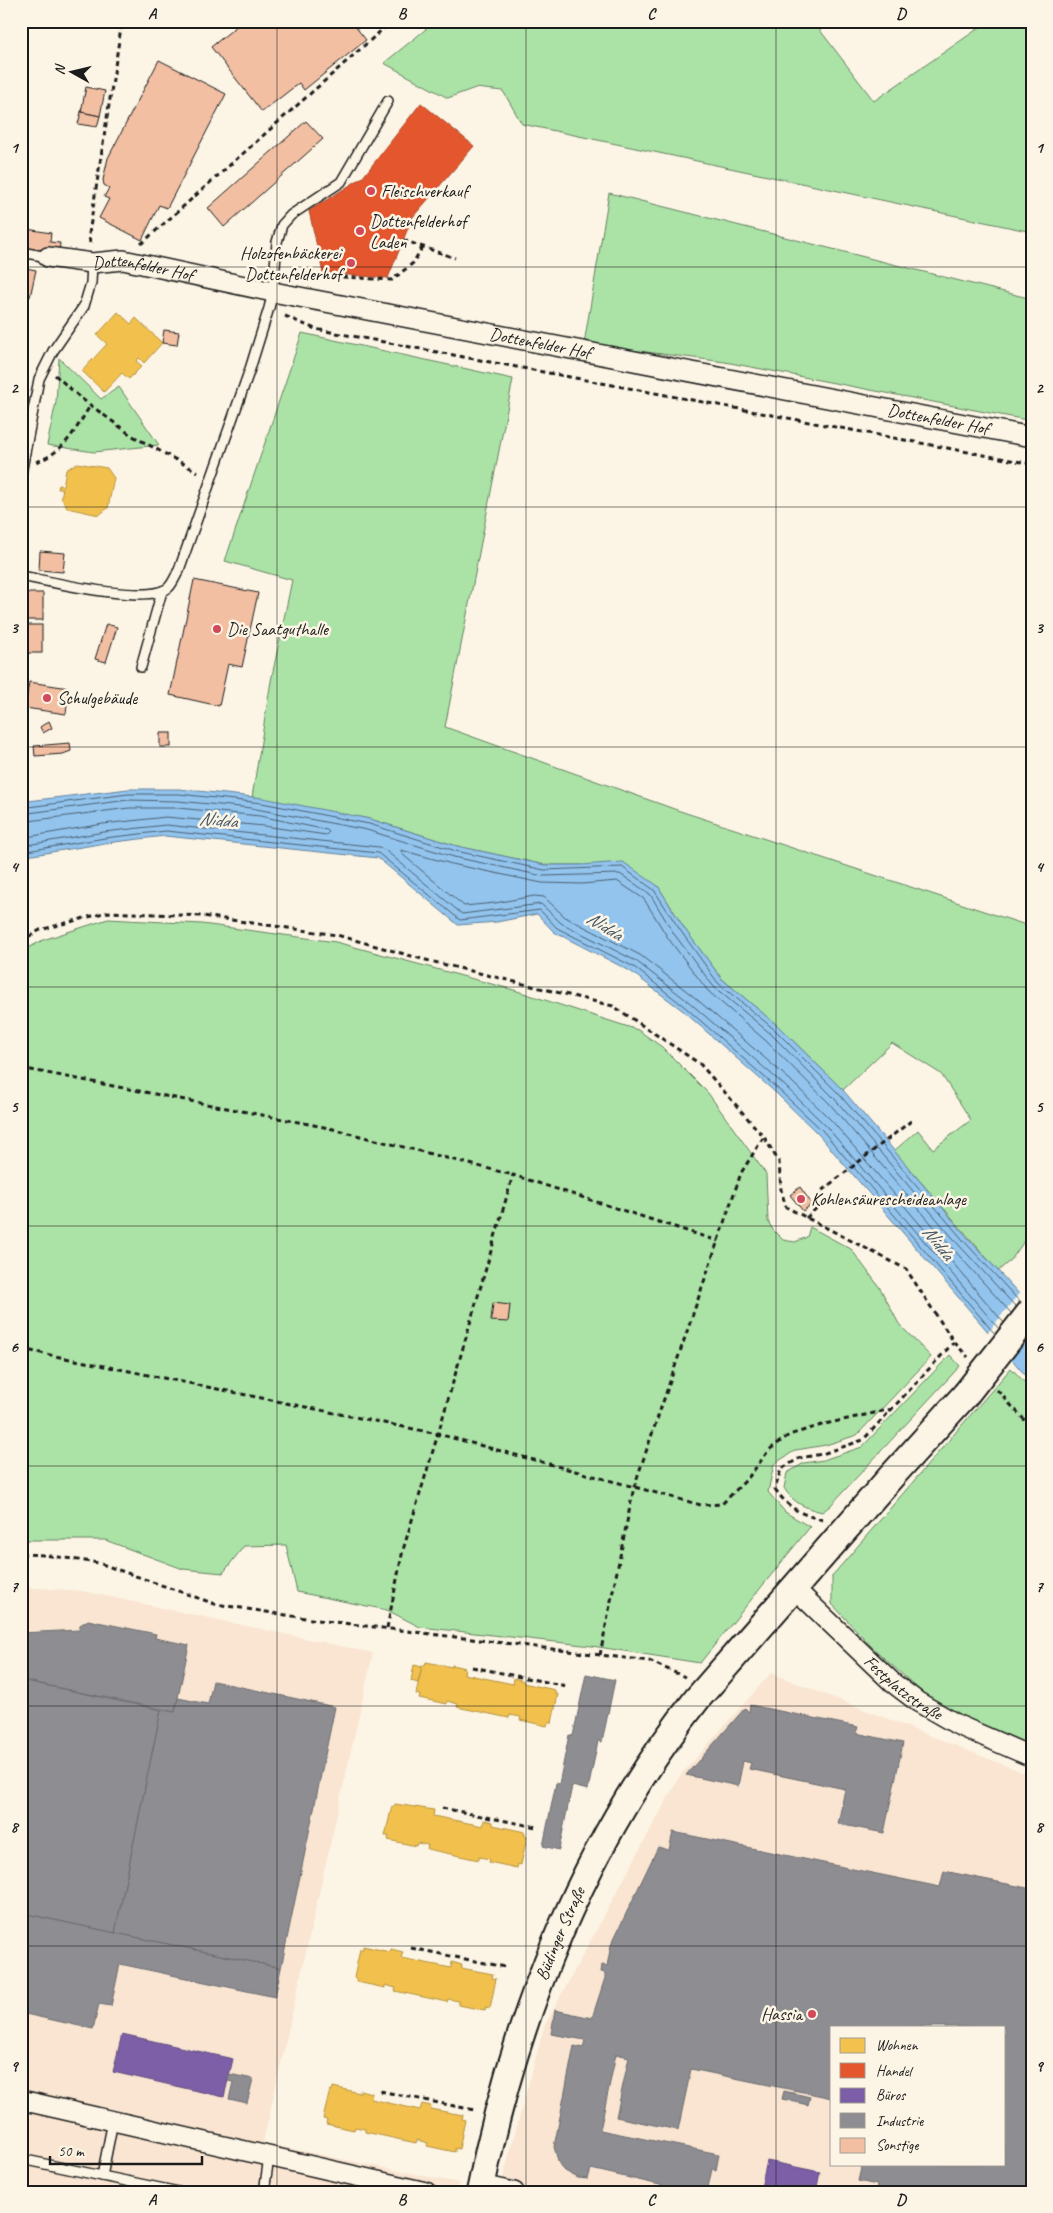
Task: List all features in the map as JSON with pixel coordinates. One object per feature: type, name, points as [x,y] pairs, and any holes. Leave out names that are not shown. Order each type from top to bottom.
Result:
[{"type":"main road","name":"Büdinger Straße","points":[[481,2188],[521,2030],[560,1934],[595,1858],[619,1814],[695,1690],[794,1588],[966,1394],[1032,1310]]},
{"type":"street","name":"Dottenfelder Hof","points":[[48,257],[92,263],[122,260],[271,300],[1032,438]]},
{"type":"street","name":"Festplatzstraße","points":[[794,1588],[893,1683],[912,1698],[958,1725],[1032,1756]]},
{"type":"street","points":[[21,2100],[426,2192]]},
{"type":"street","points":[[481,2188],[514,2192]]},
{"type":"lane","points":[[21,576],[116,593],[157,594],[170,587],[212,480],[271,300],[277,242],[282,225],[291,215],[341,182],[388,101]]},
{"type":"lane","points":[[21,252],[48,257]]},
{"type":"lane","points":[[21,474],[39,379],[45,365],[84,306],[91,283],[92,263]]},
{"type":"lane","points":[[141,667],[162,591]]},
{"type":"lane","points":[[102,2176],[113,2121]]},
{"type":"lane","points":[[264,2192],[270,2157]]},
{"type":"lane","points":[[21,2159],[179,2192]]},
{"type":"path","points":[[92,263],[89,234],[122,21]]},
{"type":"path","points":[[122,260],[392,21]]},
{"type":"path","points":[[403,240],[455,258]]},
{"type":"path","points":[[423,246],[413,263],[392,280],[293,274],[271,300],[315,329],[1032,464]]},
{"type":"path","points":[[45,365],[90,406],[132,435],[212,480]]},
{"type":"path","points":[[23,463],[37,462],[51,456],[70,439],[90,406]]},
{"type":"path","points":[[21,941],[40,930],[107,912],[203,916],[337,935],[422,959],[613,1006],[700,1064],[764,1138],[779,1162],[781,1190],[786,1207],[906,1269],[954,1342],[863,1440],[822,1454],[800,1458],[781,1469],[775,1489],[785,1503],[802,1514],[824,1520]]},
{"type":"path","points":[[21,1068],[329,1128],[514,1175],[718,1241]]},
{"type":"path","points":[[806,1218],[822,1203],[820,1192],[911,1122]]},
{"type":"path","points":[[600,1655],[634,1487],[741,1172],[764,1138]]},
{"type":"path","points":[[387,1628],[403,1550],[514,1175]]},
{"type":"path","points":[[21,1349],[438,1434],[701,1505],[722,1504],[748,1478],[769,1450],[788,1435],[825,1424],[892,1410]]},
{"type":"path","points":[[21,1554],[99,1563],[215,1604],[649,1662],[695,1690]]},
{"type":"path","points":[[472,1667],[566,1686]]},
{"type":"path","points":[[442,1808],[536,1827]]},
{"type":"path","points":[[411,1948],[505,1967]]},
{"type":"path","points":[[380,2091],[474,2110]]},
{"type":"shaded area","points":[[21,1587],[83,1591],[373,1653],[263,2143],[459,2183],[457,2192],[21,2192]]},
{"type":"shaded area","points":[[771,1673],[1032,1776],[1032,2192],[499,2192],[544,2027],[679,1777]]},
{"type":"green space","points":[[436,21],[813,21],[874,101],[989,21],[1032,21],[1032,232],[522,124],[503,91],[475,88],[448,98],[384,63]]},
{"type":"green space","points":[[609,193],[1032,299],[1032,421],[725,362],[584,344]]},
{"type":"green space","points":[[302,333],[513,379],[445,727],[677,810],[1032,927],[1032,1230],[1011,1260],[998,1271],[894,1151],[918,1130],[933,1149],[971,1120],[941,1074],[892,1043],[843,1090],[778,1026],[722,979],[684,928],[658,886],[581,865],[545,865],[457,846],[370,819],[252,797],[271,681],[292,580],[225,561]]},
{"type":"green space","points":[[59,358],[101,399],[119,387],[159,445],[94,452],[47,445],[56,402]]},
{"type":"green space","points":[[108,919],[202,924],[336,942],[514,990],[638,1030],[662,1047],[708,1093],[766,1174],[768,1221],[773,1230],[783,1240],[795,1242],[807,1237],[810,1227],[851,1249],[880,1288],[899,1324],[931,1357],[857,1435],[826,1445],[796,1450],[774,1464],[768,1492],[785,1512],[810,1527],[700,1663],[592,1646],[420,1627],[387,1610],[297,1592],[286,1545],[244,1546],[223,1573],[183,1569],[105,1540],[21,1540],[21,952],[43,940]]},
{"type":"green space","points":[[950,1355],[960,1366],[830,1506],[822,1512],[805,1507],[791,1498],[784,1488],[787,1473],[804,1463],[823,1460],[862,1447]]},
{"type":"green space","points":[[1011,1368],[1032,1390],[1032,1747],[937,1706],[872,1647],[832,1604],[832,1576]]},
{"type":"water","name":"Nidda","points":[[128,789],[179,789],[263,798],[370,819],[457,846],[545,865],[623,862],[658,886],[684,928],[722,979],[778,1026],[843,1090],[967,1237],[1032,1308],[1032,1383],[818,1134],[776,1093],[682,1010],[630,971],[554,932],[537,914],[497,922],[458,925],[378,858],[165,836],[106,843],[21,857],[21,804],[28,801]]},
{"type":"pier","points":[[1020,1292],[1032,1304],[1032,1332],[1009,1361],[986,1335]]},
{"type":"building: Wohnen","points":[[118,312],[131,324],[136,318],[162,343],[144,363],[139,358],[136,361],[142,366],[129,379],[122,373],[104,392],[82,371],[107,344],[97,335]]},
{"type":"building: Wohnen","points":[[77,463],[107,468],[114,478],[108,508],[99,515],[67,508],[61,497],[63,489],[58,489],[59,485],[63,486],[66,470]]},
{"type":"building: Wohnen","points":[[426,1662],[465,1668],[464,1674],[513,1684],[514,1678],[524,1681],[523,1683],[555,1690],[555,1694],[558,1694],[552,1723],[548,1723],[547,1726],[520,1720],[521,1717],[510,1715],[509,1718],[457,1707],[458,1704],[447,1701],[447,1704],[419,1698],[420,1695],[416,1694],[422,1665],[425,1665]]},
{"type":"building: Wohnen","points":[[414,1665],[422,1667],[418,1683],[411,1681]]},
{"type":"building: Wohnen","points":[[395,1804],[434,1810],[433,1816],[483,1826],[484,1820],[493,1822],[493,1825],[525,1832],[524,1835],[527,1836],[521,1865],[518,1864],[517,1868],[489,1862],[490,1859],[479,1857],[479,1860],[427,1849],[428,1845],[417,1843],[416,1846],[388,1840],[389,1836],[385,1836],[392,1806],[394,1807]]},
{"type":"building: Wohnen","points":[[363,1946],[390,1952],[391,1949],[403,1952],[401,1958],[451,1968],[452,1962],[462,1965],[461,1968],[493,1974],[492,1978],[496,1979],[490,2008],[486,2007],[485,2010],[458,2005],[459,2001],[448,1999],[447,2002],[395,1991],[396,1988],[385,1985],[385,1988],[357,1982],[357,1979],[354,1978],[360,1949],[363,1949]]},
{"type":"building: Wohnen","points":[[333,2087],[360,2093],[360,2090],[372,2093],[371,2099],[420,2110],[422,2104],[431,2106],[430,2109],[463,2115],[462,2119],[465,2120],[459,2149],[455,2148],[455,2152],[427,2146],[428,2143],[417,2140],[416,2143],[365,2132],[365,2129],[355,2127],[354,2130],[326,2124],[327,2120],[323,2119],[330,2090],[332,2091]]},
{"type":"building: Handel","points":[[421,103],[474,146],[412,218],[388,278],[323,273],[309,211],[363,177]]},
{"type":"building: Handel","points":[[21,399],[25,402],[21,420]]},
{"type":"building: Büros","points":[[122,2034],[233,2059],[224,2097],[113,2072]]},
{"type":"building: Büros","points":[[767,2161],[820,2172],[816,2192],[760,2192]]},
{"type":"building: Industrie","points":[[88,1620],[156,1634],[155,1638],[189,1645],[175,1712],[21,1680],[21,1633],[79,1630],[80,1625]]},
{"type":"building: Industrie","points":[[586,1674],[615,1680],[602,1742],[598,1741],[588,1790],[572,1786],[559,1850],[543,1846],[556,1783],[559,1784],[569,1735],[573,1736]]},
{"type":"building: Industrie","points":[[21,1680],[161,1710],[115,1933],[21,1913]]},
{"type":"building: Industrie","points":[[213,1681],[335,1707],[281,1968],[115,1933],[161,1710],[175,1712],[178,1698],[208,1704]]},
{"type":"building: Industrie","points":[[750,1705],[858,1727],[856,1733],[903,1743],[884,1833],[838,1824],[845,1789],[749,1769],[751,1763],[743,1761],[738,1786],[686,1775],[745,1708],[749,1712]]},
{"type":"building: Industrie","name":"Hassia","points":[[673,1832],[940,1887],[944,1871],[1032,1889],[1032,2192],[876,2192],[877,2185],[858,2181],[862,2166],[1006,2166],[1006,2026],[830,2026],[830,2098],[691,2069],[678,2130],[616,2117],[629,2057],[616,2054],[600,2130],[719,2154],[716,2170],[712,2169],[707,2192],[690,2192],[591,2169],[588,2179],[578,2178],[565,2171],[559,2164],[554,2147],[574,2046],[583,2048],[585,2040],[551,2034],[555,2010],[592,2018],[605,1978],[605,1973],[601,1972],[602,1965],[607,1966],[611,1945],[658,1847],[669,1850]]},
{"type":"building: Industrie","points":[[21,1913],[281,1968],[275,1997],[120,1964],[111,2006],[99,2004],[93,2029],[21,2013]]},
{"type":"building: Industrie","points":[[229,2074],[253,2079],[247,2103],[229,2099],[233,2082],[228,2081]]},
{"type":"building: Industrie","points":[[784,2091],[810,2097],[808,2105],[782,2099]]},
{"type":"building: Industrie","points":[[69,2189],[87,2192],[68,2192]]},
{"type":"building: Sonstige","points":[[243,21],[351,21],[366,40],[304,90],[299,83],[262,112],[211,47]]},
{"type":"building: Sonstige","points":[[159,60],[226,94],[167,208],[159,205],[142,240],[99,218],[109,199],[104,197],[109,188],[104,185],[103,180],[108,158]]},
{"type":"building: Sonstige","points":[[86,87],[105,91],[100,116],[81,112]]},
{"type":"building: Sonstige","points":[[81,112],[100,116],[97,127],[78,124]]},
{"type":"building: Sonstige","points":[[306,121],[323,139],[224,227],[208,208]]},
{"type":"building: Sonstige","points":[[21,228],[51,233],[50,242],[60,243],[59,253],[21,247]]},
{"type":"building: Sonstige","points":[[21,267],[36,270],[30,297],[21,296]]},
{"type":"building: Sonstige","points":[[21,307],[27,308],[21,338]]},
{"type":"building: Sonstige","points":[[164,330],[179,332],[177,345],[162,343]]},
{"type":"building: Sonstige","points":[[40,551],[65,553],[63,572],[39,570]]},
{"type":"building: Sonstige","name":"Die Saatguthalle","points":[[194,580],[258,593],[242,667],[228,664],[219,706],[170,695]]},
{"type":"building: Sonstige","points":[[26,593],[43,593],[43,620],[25,620]]},
{"type":"building: Sonstige","points":[[106,624],[117,627],[106,662],[95,659]]},
{"type":"building: Sonstige","points":[[25,625],[42,625],[42,653],[25,653]]},
{"type":"building: Sonstige","name":"Schulgebäude","points":[[29,682],[69,688],[66,714],[25,708]]},
{"type":"building: Sonstige","points":[[49,721],[52,728],[43,733],[40,727]]},
{"type":"building: Sonstige","points":[[160,733],[171,733],[171,747],[160,747]]},
{"type":"building: Sonstige","points":[[70,743],[71,751],[63,754],[35,756],[34,746]]},
{"type":"building: Sonstige","name":"Kohlensäurescheideanlage","points":[[800,1187],[812,1204],[803,1211],[790,1195]]},
{"type":"building: Sonstige","points":[[493,1303],[510,1305],[508,1322],[491,1321]]},
{"type":"place","name":"Fleischverkauf","points":[[371,191]]},
{"type":"place","name":"Dottenfelderhof Laden","points":[[360,231]]},
{"type":"place","name":"Holzofenbäckerei Dottenfelderhof","points":[[351,263]]},
{"type":"place","name":"Die Saatguthalle","points":[[217,629]]},
{"type":"place","name":"Schulgebäude","points":[[47,698]]},
{"type":"place","name":"Kohlensäurescheideanlage","points":[[801,1199]]},
{"type":"place","name":"Hassia","points":[[812,2014]]}]
